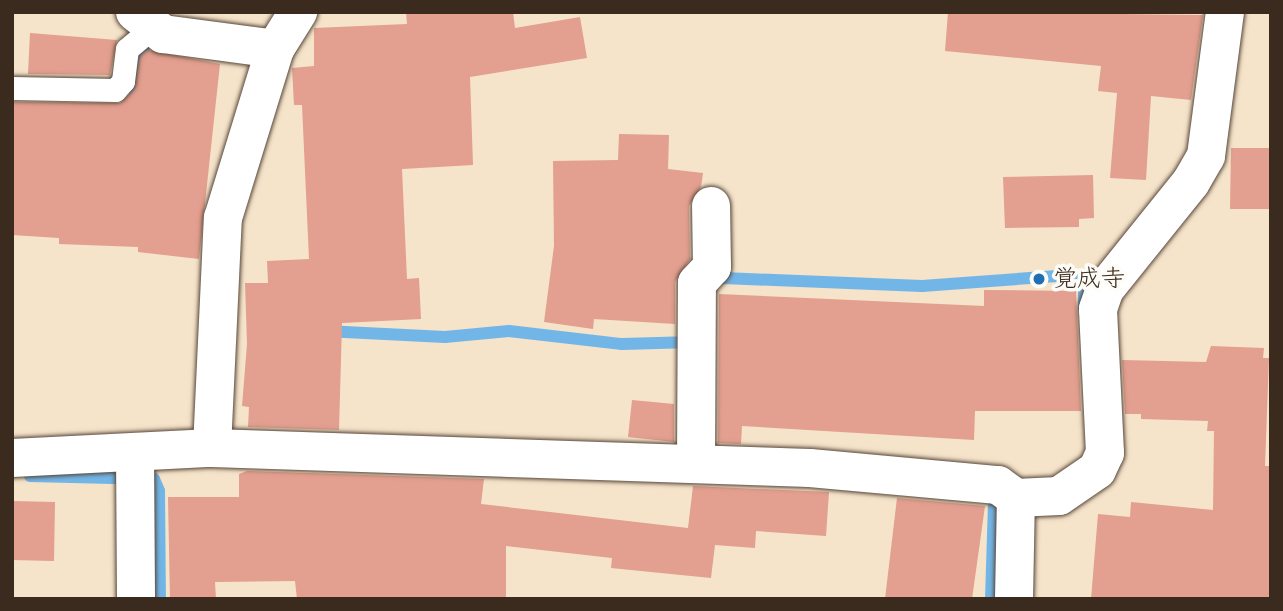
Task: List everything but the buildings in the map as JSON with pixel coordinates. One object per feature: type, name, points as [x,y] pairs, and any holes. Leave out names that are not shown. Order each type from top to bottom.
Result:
[{"type":"street","points":[[212,448],[223,218],[275,49],[298,12]]},
{"type":"street","points":[[12,458],[135,470],[212,448],[810,468],[998,485],[1016,498],[1059,496],[1097,470],[1105,453],[1098,309],[1105,289],[1191,182],[1206,156],[1226,12]]},
{"type":"street","points":[[144,20],[163,34],[275,49]]},
{"type":"street","points":[[696,464],[696,283],[712,267],[711,206]]},
{"type":"street","points":[[135,470],[136,599]]},
{"type":"street","points":[[1014,599],[1016,498]]},
{"type":"lane","points":[[12,88],[115,90],[124,81],[127,50],[144,20]]},
{"type":"waterway","points":[[133,104],[143,50],[137,38]]},
{"type":"waterway","points":[[713,282],[723,278],[922,286],[1071,275],[1084,285],[1084,308]]},
{"type":"waterway","points":[[325,331],[445,337],[509,331],[622,344],[693,342]]},
{"type":"waterway","points":[[30,476],[154,479],[159,491],[160,599]]},
{"type":"waterway","points":[[991,599],[994,504],[1002,493]]},
{"type":"place","name":"覚成寺","points":[[1039,279]]}]
